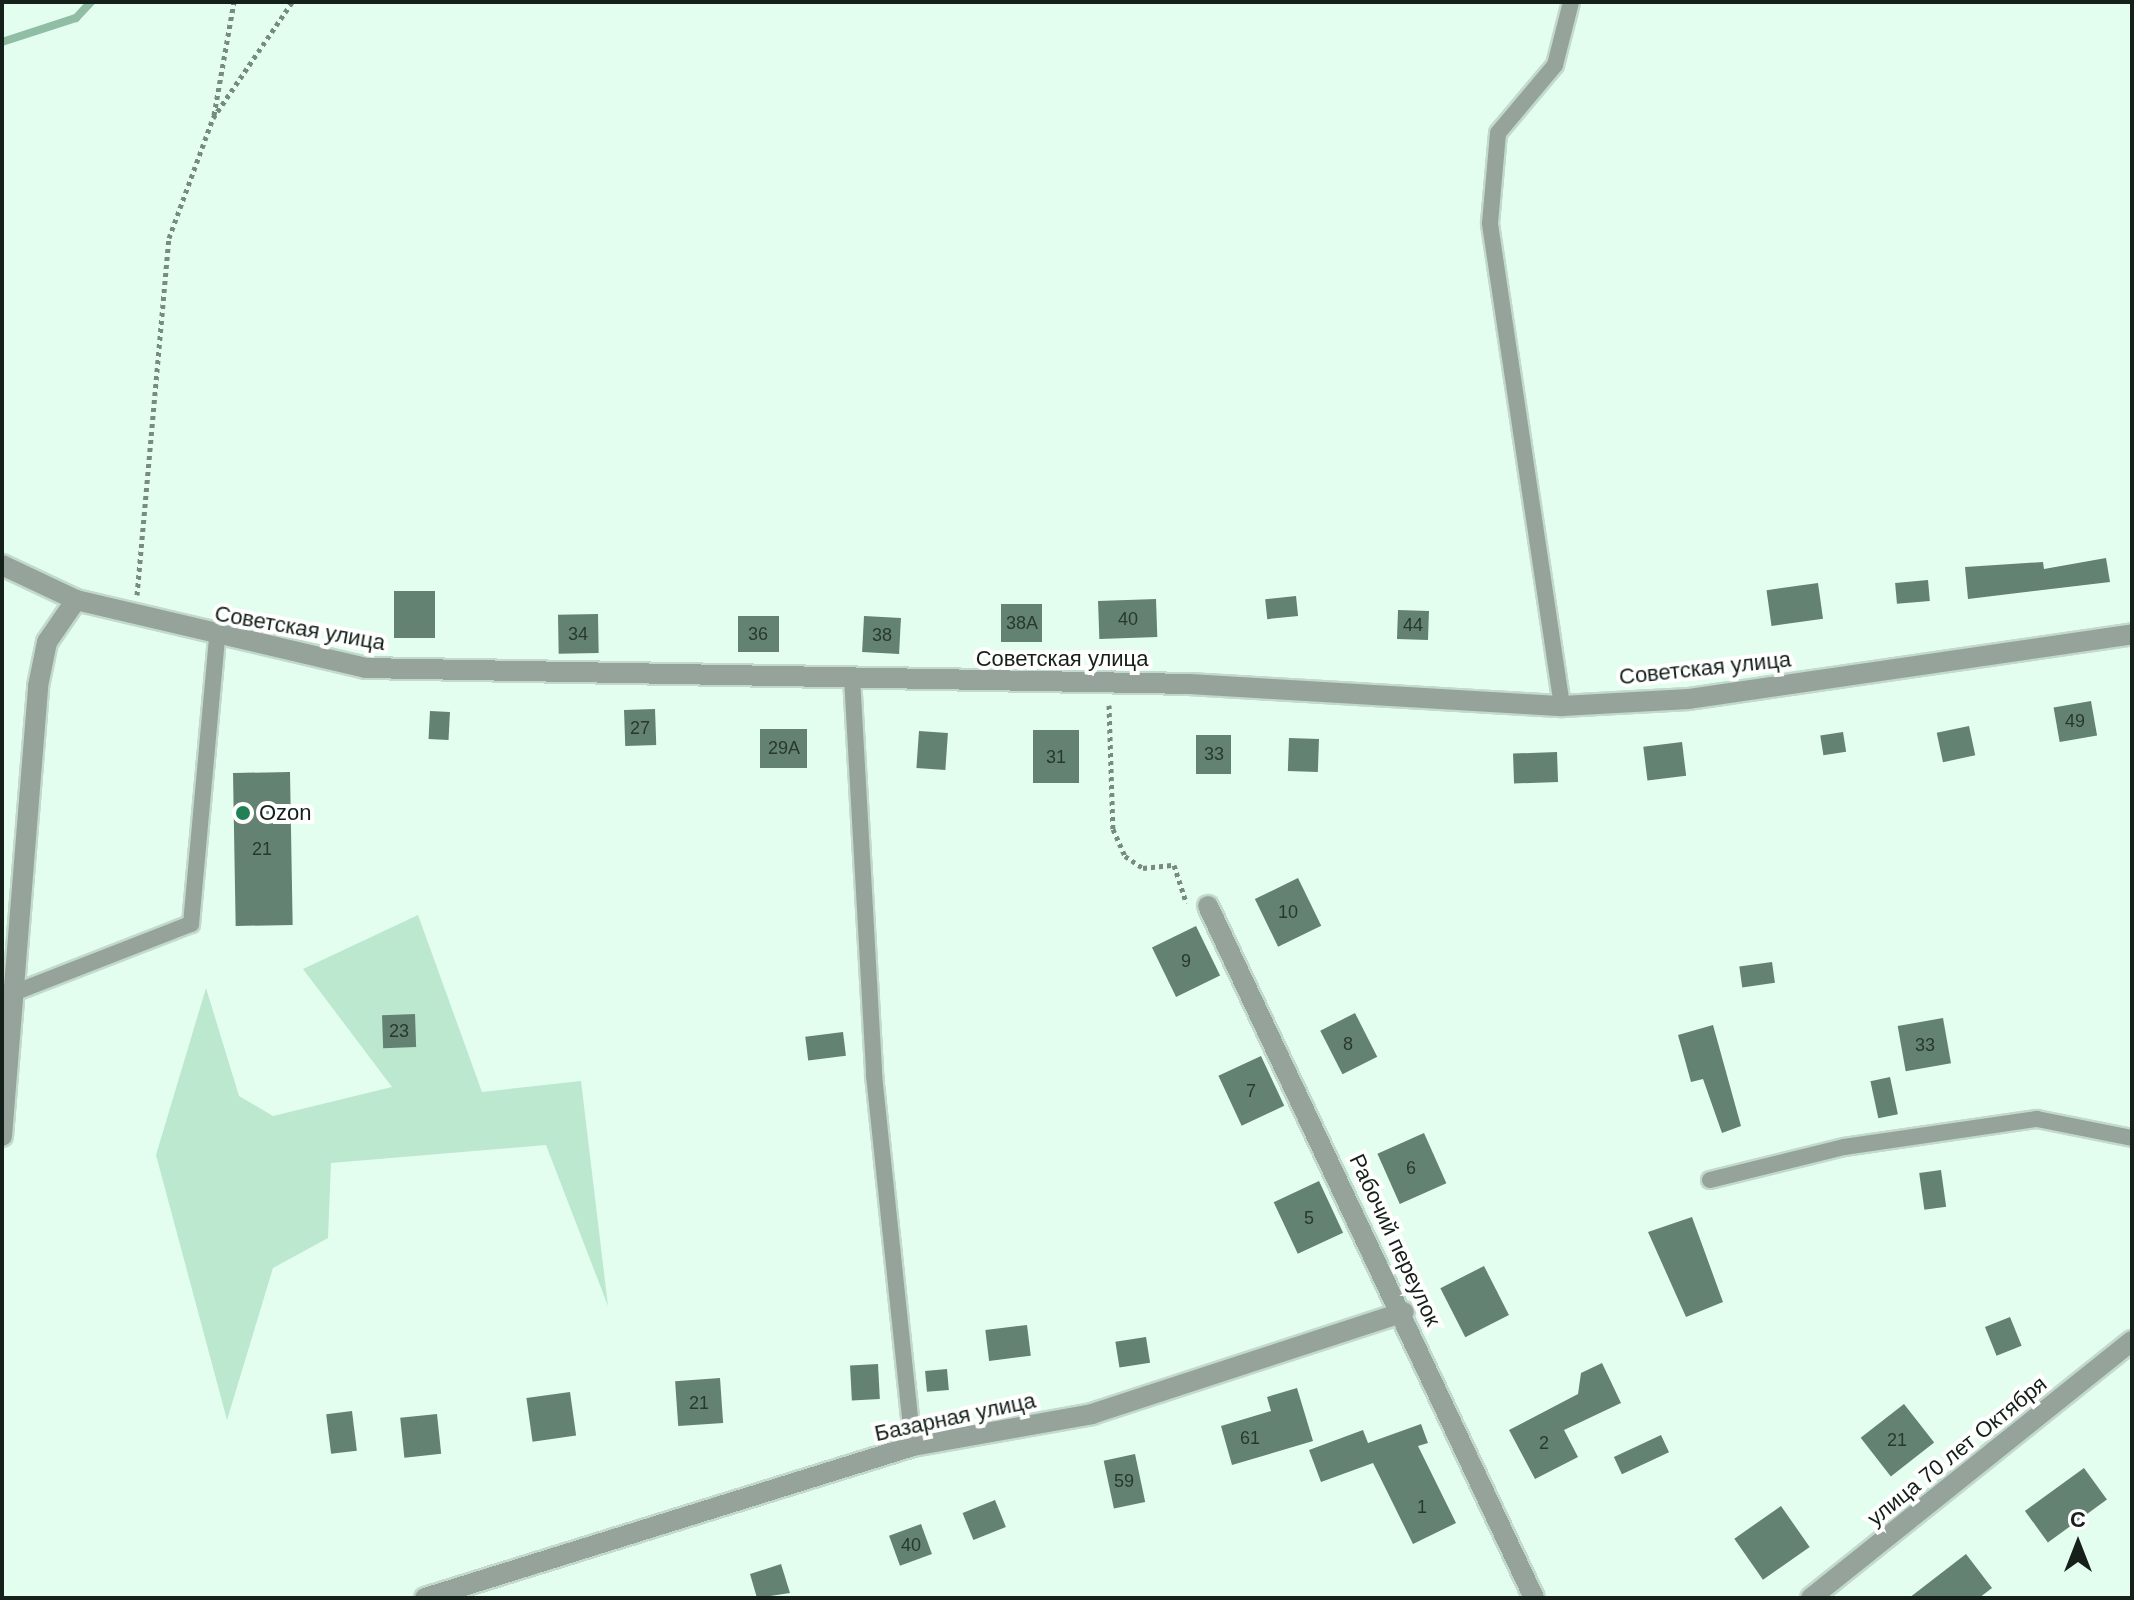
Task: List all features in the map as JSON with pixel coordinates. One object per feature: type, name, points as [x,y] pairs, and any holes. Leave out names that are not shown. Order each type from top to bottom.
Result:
[{"type":"street","name":"Советская улица","points":[[2,565],[76,600],[135,619],[365,668],[1109,684],[1562,706],[1689,699],[2132,634]]},
{"type":"street","points":[[2,1136],[38,686],[47,642],[76,600]]},
{"type":"street","name":"Рабочий переулок","points":[[1208,906],[1404,1312],[1534,1598]]},
{"type":"street","name":"Базарная улица","points":[[425,1598],[913,1446],[1092,1414],[1404,1312]]},
{"type":"street","name":"улица 70 лет Октября","points":[[1811,1598],[2132,1341]]},
{"type":"lane","points":[[1562,706],[1490,223],[1498,133],[1555,65],[1571,2]]},
{"type":"lane","points":[[11,994],[191,924],[217,637]]},
{"type":"lane","points":[[852,677],[874,1075],[913,1446]]},
{"type":"lane","points":[[1710,1180],[1844,1147],[2037,1119],[2132,1138]]},
{"type":"path","points":[[135,619],[169,238],[213,118],[234,2]]},
{"type":"path","points":[[213,118],[292,2]]},
{"type":"path","points":[[1109,684],[1113,829],[1125,856],[1143,868],[1174,865],[1186,903],[1208,906]]},
{"type":"green space","points":[[418,915],[482,1092],[581,1081],[608,1306],[546,1145],[331,1163],[328,1238],[273,1268],[227,1420],[156,1155],[206,988],[239,1096],[273,1116],[392,1087],[303,969]]},
{"type":"building","points":[[2106,558],[2110,582],[1968,599],[1965,567],[2043,562],[2044,569]]},
{"type":"building","points":[[1928,580],[1930,601],[1897,604],[1895,583]]},
{"type":"building","points":[[1818,583],[1823,619],[1772,626],[1767,590]]},
{"type":"building","points":[[394,591],[435,591],[435,638],[394,638]]},
{"type":"building","points":[[1296,596],[1298,616],[1267,619],[1265,599]]},
{"type":"building","points":[[1156,599],[1157,637],[1099,639],[1098,601]]},
{"type":"building","points":[[1001,604],[1042,604],[1042,642],[1001,642]]},
{"type":"building","points":[[1398,610],[1429,611],[1428,640],[1397,639]]},
{"type":"building","points":[[598,614],[599,653],[559,654],[558,615]]},
{"type":"building","points":[[738,616],[779,616],[779,652],[738,652]]},
{"type":"building","points":[[864,616],[901,618],[899,654],[862,652]]},
{"type":"building","points":[[2091,701],[2097,735],[2060,742],[2054,708]]},
{"type":"building","points":[[655,709],[656,745],[625,746],[624,710]]},
{"type":"building","points":[[430,711],[450,712],[449,740],[429,739]]},
{"type":"building","points":[[1969,726],[1975,755],[1943,762],[1937,733]]},
{"type":"building","points":[[760,729],[807,729],[807,768],[760,768]]},
{"type":"building","points":[[1033,730],[1079,730],[1079,783],[1033,783]]},
{"type":"building","points":[[919,731],[948,733],[945,770],[916,768]]},
{"type":"building","points":[[1843,732],[1846,752],[1823,755],[1820,736]]},
{"type":"building","points":[[1196,735],[1231,735],[1231,774],[1196,774]]},
{"type":"building","points":[[1289,738],[1319,739],[1318,772],[1288,771]]},
{"type":"building","points":[[1682,742],[1686,776],[1647,780],[1643,747]]},
{"type":"building","points":[[1557,752],[1558,782],[1514,784],[1513,754]]},
{"type":"building","points":[[290,772],[293,925],[236,926],[233,773]]},
{"type":"building","points":[[1298,878],[1321,926],[1278,947],[1255,899]]},
{"type":"building","points":[[1196,926],[1220,975],[1176,997],[1152,947]]},
{"type":"building","points":[[1772,962],[1775,983],[1742,987],[1739,967]]},
{"type":"building","points":[[1355,1013],[1377,1057],[1342,1074],[1320,1031]]},
{"type":"building","points":[[415,1014],[416,1047],[383,1048],[382,1015]]},
{"type":"building","points":[[1943,1018],[1951,1063],[1906,1071],[1898,1026]]},
{"type":"building","points":[[1713,1025],[1741,1126],[1722,1133],[1703,1079],[1691,1082],[1678,1035]]},
{"type":"building","points":[[843,1032],[846,1056],[808,1060],[805,1037]]},
{"type":"building","points":[[1261,1056],[1284,1106],[1242,1126],[1218,1076]]},
{"type":"building","points":[[1890,1077],[1898,1114],[1878,1118],[1870,1081]]},
{"type":"building","points":[[1424,1133],[1446,1183],[1400,1204],[1377,1154]]},
{"type":"building","points":[[1941,1170],[1946,1207],[1924,1210],[1919,1173]]},
{"type":"building","points":[[1319,1181],[1343,1233],[1298,1254],[1274,1202]]},
{"type":"building","points":[[1692,1217],[1723,1302],[1686,1317],[1648,1232]]},
{"type":"building","points":[[1484,1266],[1509,1315],[1465,1337],[1440,1288]]},
{"type":"building","points":[[2010,1317],[2022,1346],[1997,1356],[1985,1327]]},
{"type":"building","points":[[1027,1325],[1031,1356],[989,1361],[985,1330]]},
{"type":"building","points":[[1146,1337],[1150,1363],[1119,1368],[1115,1342]]},
{"type":"building","points":[[1602,1363],[1621,1403],[1564,1430],[1578,1457],[1535,1479],[1509,1430],[1578,1394],[1581,1373]]},
{"type":"building","points":[[878,1364],[880,1399],[852,1400],[850,1365]]},
{"type":"building","points":[[947,1369],[949,1390],[927,1392],[925,1371]]},
{"type":"building","points":[[720,1378],[723,1423],[678,1426],[675,1381]]},
{"type":"building","points":[[1297,1388],[1313,1441],[1232,1465],[1221,1426],[1271,1411],[1267,1397]]},
{"type":"building","points":[[570,1392],[576,1436],[533,1442],[526,1398]]},
{"type":"building","points":[[1904,1404],[1934,1443],[1891,1476],[1861,1438]]},
{"type":"building","points":[[352,1411],[357,1451],[331,1454],[326,1414]]},
{"type":"building","points":[[437,1414],[441,1454],[404,1458],[400,1418]]},
{"type":"building","points":[[1421,1424],[1428,1443],[1418,1446],[1456,1523],[1413,1544],[1373,1463],[1321,1482],[1309,1450],[1363,1430],[1368,1443]]},
{"type":"building","points":[[1661,1435],[1669,1452],[1622,1474],[1614,1457]]},
{"type":"building","points":[[1135,1454],[1145,1502],[1114,1509],[1104,1461]]},
{"type":"building","points":[[2084,1468],[2107,1500],[2048,1542],[2025,1511]]},
{"type":"building","points":[[995,1500],[1006,1527],[973,1540],[963,1513]]},
{"type":"building","points":[[1781,1506],[1810,1547],[1763,1580],[1734,1539]]},
{"type":"building","points":[[921,1524],[932,1554],[900,1566],[889,1536]]},
{"type":"building","points":[[1966,1554],[1992,1588],[1979,1598],[1909,1598]]},
{"type":"building","points":[[781,1564],[790,1593],[757,1598],[750,1574]]},
{"type":"waterway","points":[[2,42],[76,18],[91,2]]},
{"type":"place","name":"Ozon","points":[[243,813]]}]
